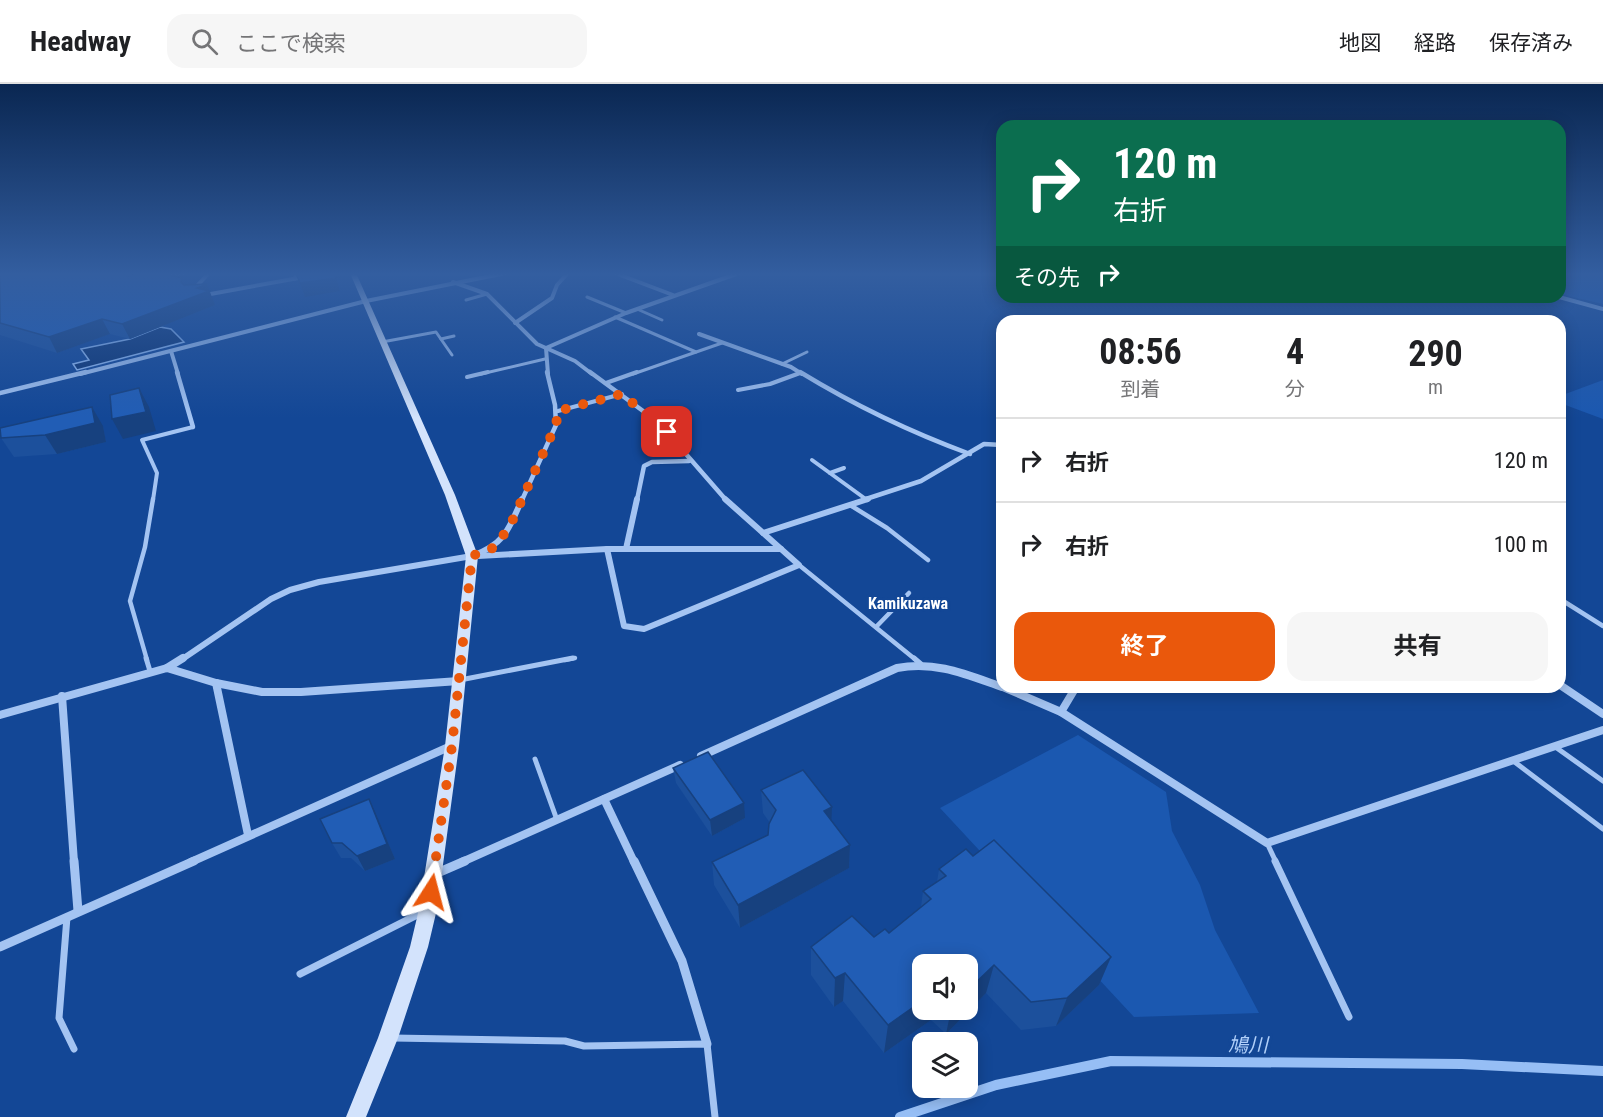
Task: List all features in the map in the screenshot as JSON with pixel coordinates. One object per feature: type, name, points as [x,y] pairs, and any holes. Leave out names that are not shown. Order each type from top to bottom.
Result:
[{"type":"street","points":[[0,393],[293,321]]},
{"type":"street","points":[[356,1117],[419,947],[428,909],[452,746],[472,556],[454,505],[374,321]]},
{"type":"street","points":[[546,348],[608,321]]},
{"type":"street","points":[[515,323],[537,344],[575,361],[658,422],[714,489],[799,565],[668,620],[636,630],[624,626],[607,549]]},
{"type":"street","points":[[699,334],[782,363],[839,396],[914,434],[970,454]]},
{"type":"street","points":[[472,556],[493,548],[509,528],[556,425],[558,411],[545,359],[546,348]]},
{"type":"street","points":[[171,351],[194,427]]},
{"type":"street","points":[[763,533],[921,481],[984,444],[996,445]]},
{"type":"street","points":[[626,549],[644,466],[652,462],[689,461]]},
{"type":"street","points":[[167,668],[209,643],[271,598],[319,582],[472,556],[607,549],[781,549]]},
{"type":"street","points":[[434,875],[897,669],[921,663],[966,674],[996,685]]},
{"type":"street","points":[[0,715],[150,670],[167,668],[216,683],[262,692],[301,692],[459,681]]},
{"type":"street","points":[[216,683],[248,835]]},
{"type":"street","points":[[1566,690],[1603,714]]},
{"type":"street","points":[[1018,693],[1061,711],[1267,843],[1603,730]]},
{"type":"street","points":[[1061,711],[1072,693]]},
{"type":"street","points":[[62,696],[78,911]]},
{"type":"street","points":[[0,947],[452,746]]},
{"type":"street","points":[[604,799],[682,962],[706,1044]]},
{"type":"lane","points":[[623,321],[696,352]]},
{"type":"lane","points":[[382,342],[436,332],[452,355]]},
{"type":"lane","points":[[441,339],[454,336]]},
{"type":"lane","points":[[606,383],[722,343]]},
{"type":"lane","points":[[782,363],[807,352]]},
{"type":"lane","points":[[467,377],[545,359]]},
{"type":"lane","points":[[738,390],[770,384],[800,373]]},
{"type":"lane","points":[[558,411],[622,394]]},
{"type":"lane","points":[[150,670],[130,601],[145,547],[157,473],[142,440],[194,427]]},
{"type":"lane","points":[[812,460],[867,500]]},
{"type":"lane","points":[[830,473],[844,468]]},
{"type":"lane","points":[[850,505],[887,528],[928,560]]},
{"type":"lane","points":[[799,565],[921,663]]},
{"type":"lane","points":[[876,627],[909,593]]},
{"type":"lane","points":[[1566,603],[1603,626]]},
{"type":"lane","points":[[459,681],[575,658]]},
{"type":"lane","points":[[1554,746],[1603,781]]},
{"type":"lane","points":[[535,759],[557,820]]},
{"type":"lane","points":[[1512,760],[1603,829]]},
{"type":"lane","points":[[1267,843],[1349,1017]]},
{"type":"lane","points":[[300,974],[428,909]]},
{"type":"lane","points":[[68,916],[59,1018],[74,1049]]},
{"type":"lane","points":[[387,1038],[565,1041],[584,1046],[706,1044],[715,1117]]},
{"type":"shaded area","points":[[160,327],[171,329],[184,342],[77,370],[73,364],[89,360],[81,349],[130,339]]},
{"type":"shaded area","points":[[1603,380],[1603,419],[1566,405],[1566,394]]},
{"type":"shaded area","points":[[1078,735],[1166,792],[1172,831],[1200,885],[1215,930],[1259,1013],[1134,1017],[940,808]]},
{"type":"building","points":[[0,321],[96,321],[49,337]]},
{"type":"building","points":[[111,321],[129,321],[122,324]]},
{"type":"building","points":[[139,388],[146,412],[112,419],[110,395]]},
{"type":"building","points":[[92,407],[95,423],[45,435],[1,438],[0,428]]},
{"type":"building","points":[[708,752],[744,803],[710,820],[673,768]]},
{"type":"building","points":[[803,770],[832,807],[824,811],[850,845],[738,905],[712,862],[768,835],[769,824],[776,810],[761,790]]},
{"type":"building","points":[[369,799],[387,844],[357,856],[342,843],[332,843],[320,819]]},
{"type":"building","points":[[994,840],[1111,957],[1067,998],[1031,1002],[994,965],[978,980],[978,954],[912,954],[912,1008],[888,1025],[845,973],[835,978],[811,947],[852,916],[874,937],[885,929],[889,933],[931,899],[923,891],[946,876],[939,869],[966,849],[973,856]]},
{"type":"waterway","name":"鳩川","points":[[900,1117],[996,1085],[1111,1061],[1462,1064],[1603,1071]]},
{"type":"district","name":"Kamikuzawa","points":[[908,603]]},
{"type":"route","points":[[431,892],[452,746],[472,556],[493,548],[509,528],[556,425],[558,411],[622,394],[658,422],[667,432]]}]
